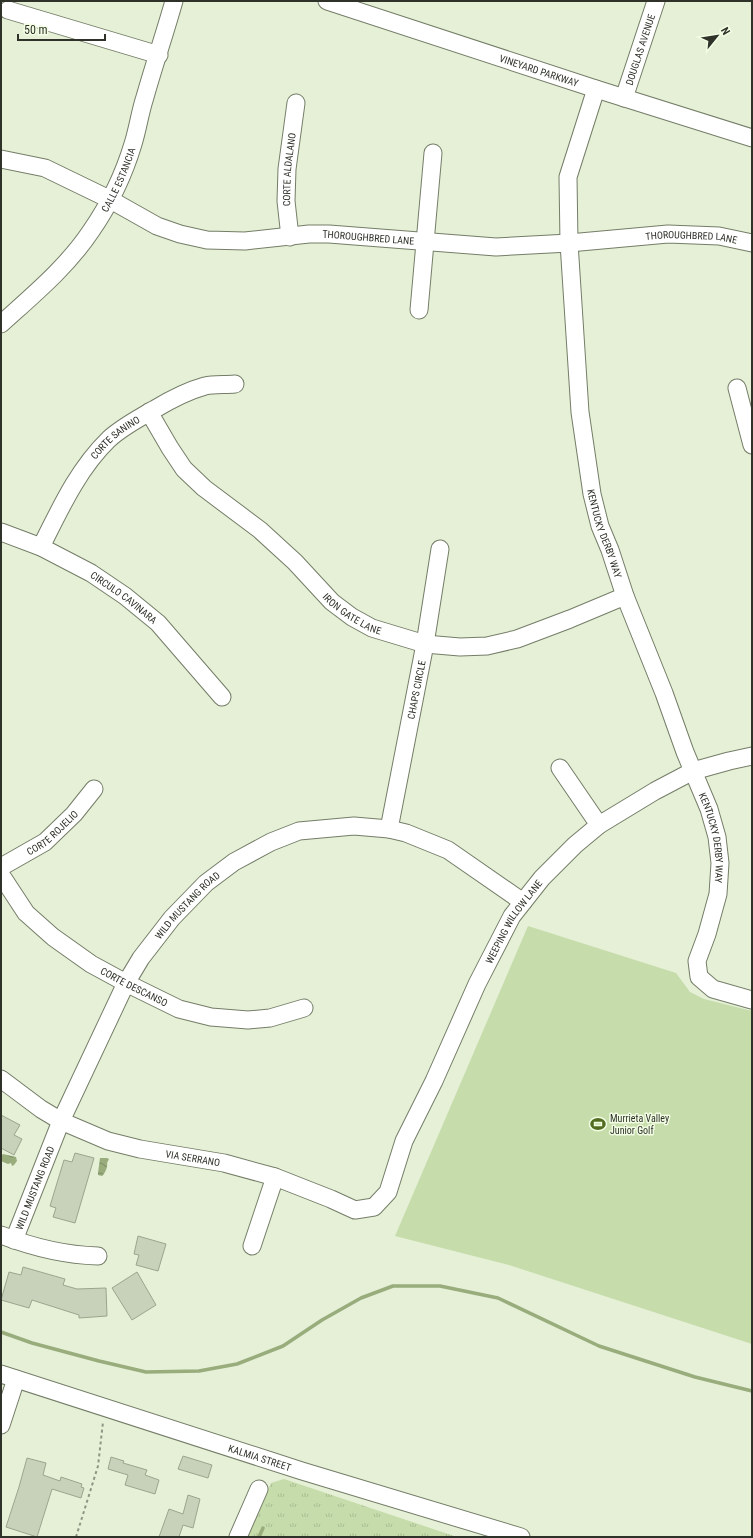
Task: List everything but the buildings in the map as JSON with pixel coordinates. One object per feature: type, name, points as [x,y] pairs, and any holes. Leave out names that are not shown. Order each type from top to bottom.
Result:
[{"type":"street","name":"CALLE ESTANCIA","points":[[1,324],[64,265],[91,231],[109,199],[123,172],[133,144],[145,97],[159,55],[174,1]]},
{"type":"street","name":"VINEYARD PARKWAY","points":[[326,1],[752,138]]},
{"type":"street","name":"DOUGLAS AVENUE","points":[[624,98],[656,1]]},
{"type":"street","points":[[8,10],[159,55]]},
{"type":"street","name":"KENTUCKY DERBY WAY","points":[[596,89],[568,176],[569,243],[580,412],[592,494],[600,526],[610,550],[625,596],[709,809],[715,830],[720,863],[718,894],[707,934],[697,961],[699,977],[713,989],[752,1000]]},
{"type":"street","name":"CORTE ALDALANO","points":[[290,237],[286,201],[287,169],[296,103]]},
{"type":"street","points":[[419,310],[433,153]]},
{"type":"street","name":"THOROUGHBRED LANE","points":[[1,159],[45,168],[109,199],[157,226],[180,234],[206,240],[245,241],[309,234],[329,234],[496,247],[569,243],[668,234],[720,236],[752,243]]},
{"type":"street","name":"CORTE SANINO","points":[[41,547],[60,507],[80,474],[96,452],[110,438],[149,412],[178,396],[205,386],[235,384]]},
{"type":"street","points":[[736,388],[752,445]]},
{"type":"street","name":"IRON GATE LANE","points":[[149,412],[184,469],[204,488],[260,530],[295,562],[332,602],[372,628],[425,644],[460,647],[487,646],[517,639],[570,620],[625,596]]},
{"type":"street","name":"CIRCULO CAVINARA","points":[[1,532],[41,547],[91,573],[125,596],[158,623],[222,697]]},
{"type":"street","name":"CHAPS CIRCLE","points":[[389,829],[425,644],[440,549]]},
{"type":"street","name":"WEEPING WILLOW LANE","points":[[388,1192],[404,1141],[434,1081],[477,984],[512,916],[542,878],[570,850],[599,825],[655,791],[693,771],[752,756]]},
{"type":"street","points":[[560,768],[599,825]]},
{"type":"street","name":"CORTE ROJELIO","points":[[1,867],[45,842],[74,814],[94,789]]},
{"type":"street","name":"WILD MUSTANG ROAD","points":[[7,1237],[126,983],[141,958],[172,918],[206,883],[234,862],[270,842],[299,831],[354,826],[389,829],[406,833],[448,850],[523,902]]},
{"type":"street","name":"CORTE DESCANSO","points":[[1,875],[26,913],[52,937],[91,964],[179,1009],[211,1017],[248,1020],[270,1018],[304,1008]]},
{"type":"street","name":"VIA SERRANO","points":[[1,1079],[41,1109],[62,1121],[108,1141],[140,1149],[224,1163],[275,1177],[355,1210],[374,1207],[388,1192]]},
{"type":"street","points":[[252,1246],[275,1177]]},
{"type":"street","points":[[7,1237],[56,1252],[78,1256],[98,1256]]},
{"type":"street","points":[[1,1425],[9,1376]]},
{"type":"street","name":"KALMIA STREET","points":[[9,1376],[502,1534],[521,1537]]},
{"type":"street","points":[[238,1537],[259,1489]]},
{"type":"path","points":[[76,1537],[98,1466],[105,1407]]},
{"type":"green space","name":"Murrieta Valley Junior Golf","points":[[528,926],[676,973],[690,992],[704,999],[752,1011],[752,1344],[509,1265],[395,1236]]},
{"type":"green space","points":[[284,1479],[457,1537],[248,1537],[271,1483]]},
{"type":"water","points":[[3,1154],[16,1157],[17,1161],[12,1166],[11,1163],[8,1164],[1,1161],[1,1156]]},
{"type":"water","points":[[100,1158],[109,1159],[106,1170],[102,1176],[98,1175]]},
{"type":"waterway","points":[[1,1332],[32,1343],[146,1372],[199,1371],[237,1364],[283,1346],[322,1320],[361,1298],[393,1286],[440,1286],[498,1298],[599,1346],[695,1377],[752,1391]]},
{"type":"waterway","points":[[259,1537],[263,1528]]},
{"type":"place","name":"Murrieta Valley Junior Golf","points":[[598,1124]]}]
